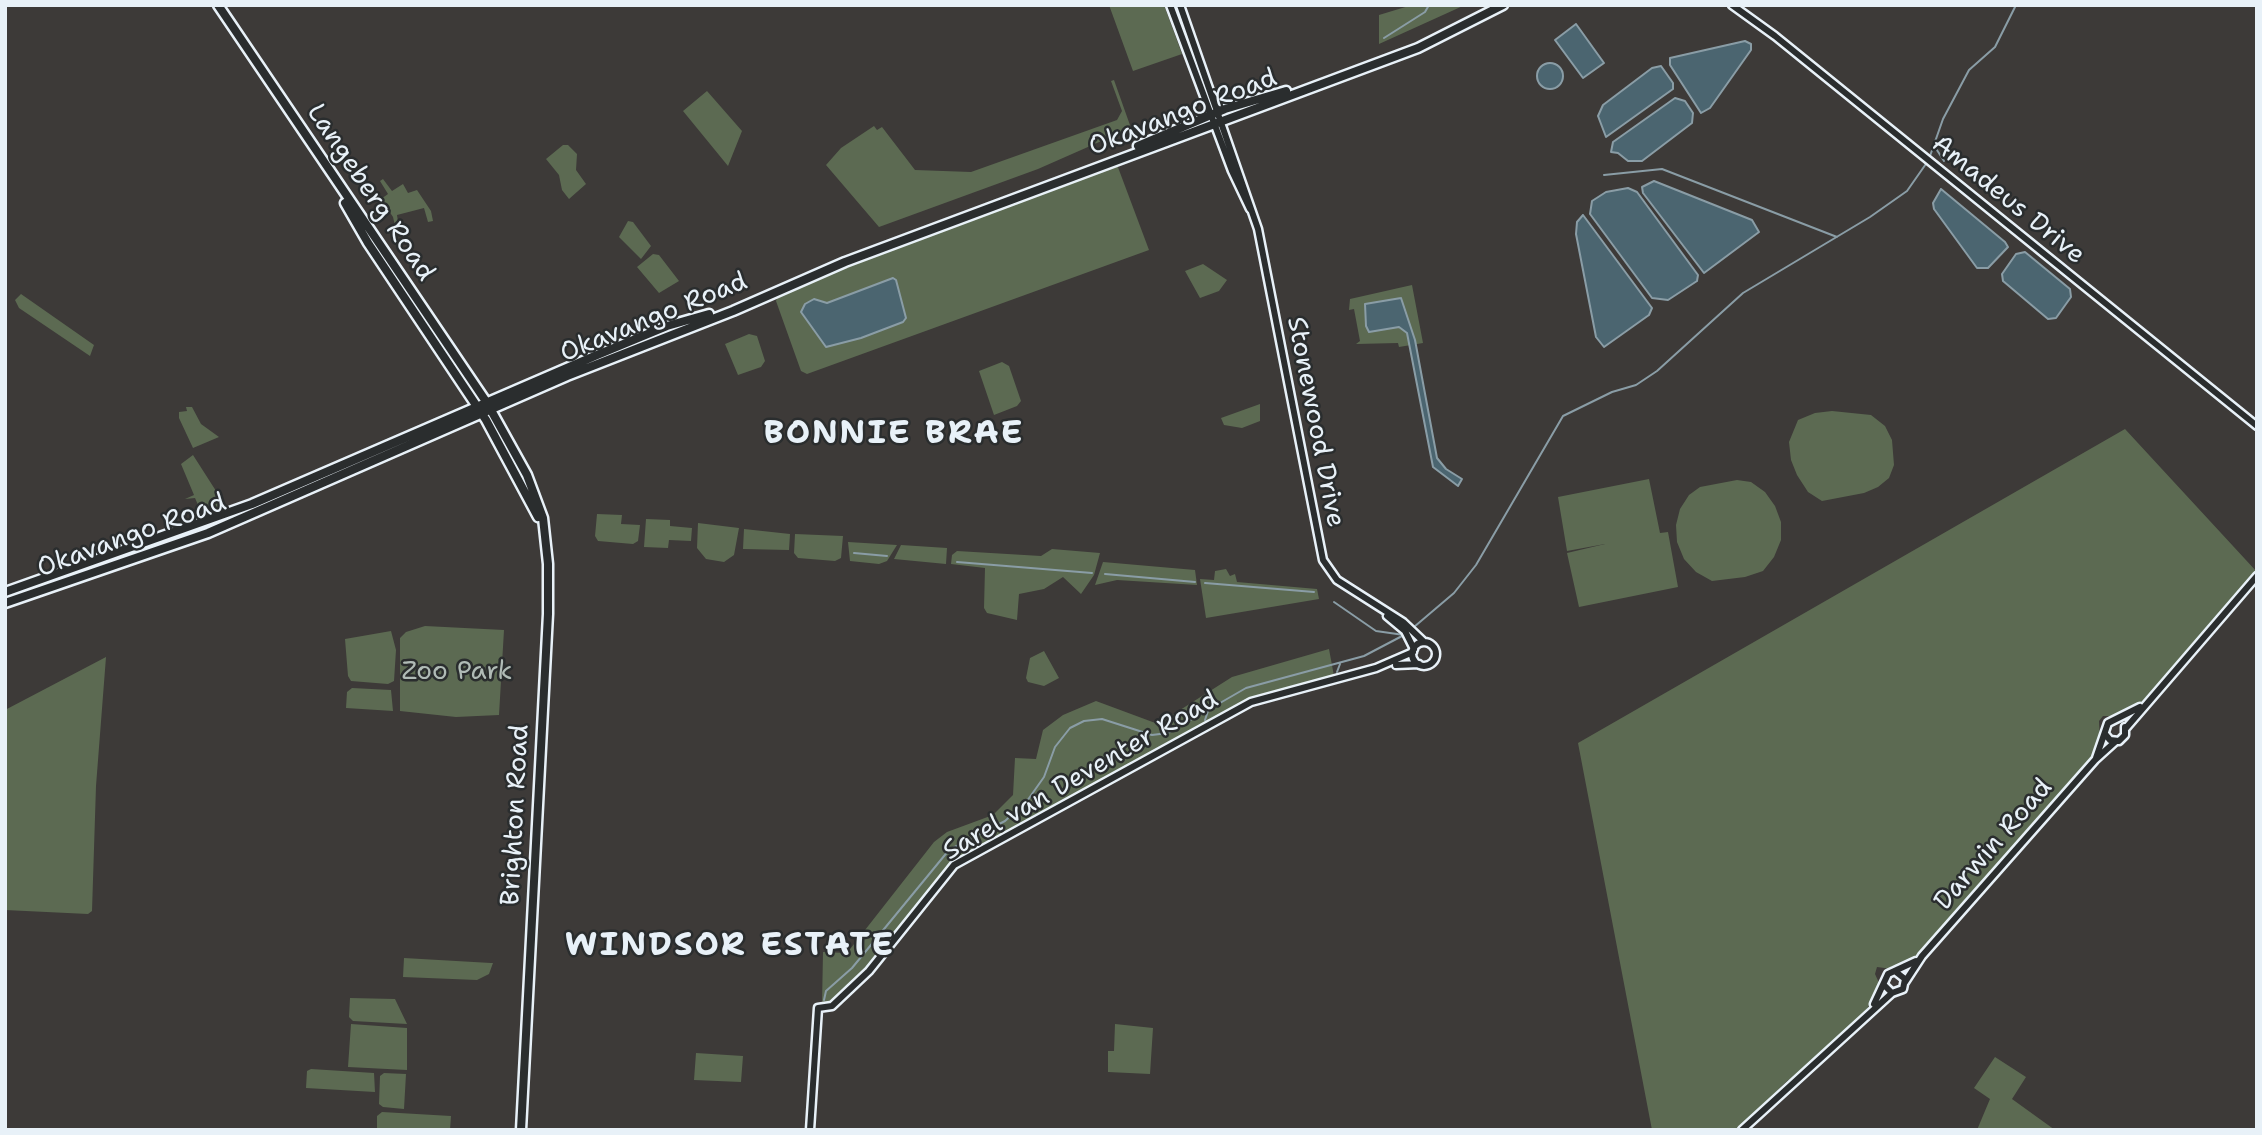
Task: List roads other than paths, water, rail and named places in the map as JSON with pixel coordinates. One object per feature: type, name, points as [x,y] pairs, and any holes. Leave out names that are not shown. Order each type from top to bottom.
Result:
[{"type":"main road","name":"Langeberg Road","points":[[216,5],[490,406]]},
{"type":"main road","name":"Langeberg Road","points":[[216,5],[480,410]]},
{"type":"main road","name":"Okavango Road","points":[[5,592],[252,504],[490,406],[667,326],[729,307],[866,250],[1086,169],[1216,117],[1418,48],[1503,5]]},
{"type":"main road","name":"Brighton Road","points":[[490,406],[527,475],[538,502],[548,564],[548,614],[519,1130]]},
{"type":"main road","name":"Okavango Road","points":[[5,603],[208,533],[480,410]]},
{"type":"main road","name":"Brighton Road","points":[[480,410],[542,526]]},
{"type":"street","points":[[1170,5],[1216,117]]},
{"type":"street","points":[[1180,5],[1216,117]]},
{"type":"street","name":"Amadeus Drive","points":[[1732,5],[2257,426]]},
{"type":"street","name":"Stonewood Drive","points":[[1216,117],[1225,130],[1253,215],[1323,560],[1337,580],[1424,642]]},
{"type":"street","name":"Stonewood Drive","points":[[1216,117],[1217,133],[1253,215]]},
{"type":"street","points":[[2144,704],[2108,723],[2105,732],[2108,738],[2116,741],[2124,737],[2126,728],[2144,704],[2257,576]]},
{"type":"street","name":"Stonewood Drive","points":[[1412,636],[1413,650]]},
{"type":"street","points":[[1424,642],[1432,645],[1436,655],[1430,664],[1419,664],[1413,650],[1424,642]]},
{"type":"street","name":"Sarel van Deventer Road","points":[[1376,668],[1413,650]]},
{"type":"street","name":"Sarel van Deventer Road","points":[[810,1130],[818,1008],[832,1006],[869,971],[957,862],[1251,702],[1376,668],[1419,664]]},
{"type":"street","points":[[2117,720],[2126,728]]},
{"type":"street","name":"Darwin Road","points":[[2095,760],[2105,732]]},
{"type":"street","name":"Darwin Road","points":[[1905,982],[1922,956],[2095,760],[2116,741]]},
{"type":"street","name":"Darwin Road","points":[[1896,972],[1922,956]]},
{"type":"street","points":[[1742,1130],[1777,1101],[1871,1009],[1892,993],[1901,991],[1905,982],[1896,972],[1886,976],[1871,1009]]},
{"type":"street","points":[[1884,985],[1892,993]]},
{"type":"water","points":[[1576,24],[1604,63],[1583,78],[1555,40]]},
{"type":"water","points":[[1745,41],[1751,44],[1751,50],[1710,108],[1701,113],[1670,65],[1670,58]]},
{"type":"water","points":[[1550,63],[1559,67],[1563,76],[1559,85],[1550,89],[1541,85],[1537,76],[1541,67]]},
{"type":"water","points":[[1661,66],[1673,83],[1673,89],[1606,137],[1598,116],[1603,105],[1652,68]]},
{"type":"water","points":[[1675,98],[1685,101],[1693,113],[1692,123],[1642,161],[1628,161],[1618,153],[1611,152],[1613,142]]},
{"type":"water","points":[[1654,181],[1752,220],[1759,232],[1704,273],[1643,193],[1642,187]]},
{"type":"water","points":[[1628,188],[1637,192],[1698,275],[1697,281],[1668,300],[1652,298],[1590,214],[1592,201],[1606,192]]},
{"type":"water","points":[[1941,189],[2008,247],[1988,268],[1977,268],[1934,209],[1933,203]]},
{"type":"water","points":[[1583,215],[1652,308],[1649,315],[1604,347],[1596,337],[1576,234],[1577,222]]},
{"type":"water","points":[[2025,252],[2070,289],[2071,297],[2056,318],[2048,319],[2003,281],[2002,274],[2016,254]]},
{"type":"water","points":[[893,278],[896,280],[906,318],[903,322],[861,338],[826,347],[801,312],[805,304],[814,299],[827,303]]},
{"type":"water","points":[[1401,298],[1415,340],[1437,458],[1446,469],[1462,479],[1458,486],[1433,467],[1407,333],[1399,327],[1369,332],[1366,326],[1365,304]]},
{"type":"waterway","points":[[1384,38],[1425,12],[1429,5]]},
{"type":"waterway","points":[[1930,156],[1943,119],[1969,70],[1995,47],[2016,5]]},
{"type":"waterway","points":[[1935,147],[1944,161]]},
{"type":"waterway","points":[[1414,627],[1454,593],[1476,565],[1563,416],[1612,392],[1636,385],[1657,371],[1743,293],[1870,217],[1907,191],[1928,161]]},
{"type":"waterway","points":[[1604,175],[1662,169],[1837,237]]},
{"type":"waterway","points":[[854,553],[887,556]]},
{"type":"waterway","points":[[957,562],[1092,573]]},
{"type":"waterway","points":[[1105,574],[1195,582]]},
{"type":"waterway","points":[[1205,583],[1314,592]]},
{"type":"waterway","points":[[1334,602],[1376,631],[1404,635]]},
{"type":"waterway","points":[[824,1000],[826,991],[852,968],[949,850],[1005,821],[1027,801],[1044,777],[1055,747],[1070,728],[1084,721],[1102,719],[1152,735],[1168,733],[1246,688],[1364,656],[1404,635]]},
{"type":"waterway","points":[[1337,672],[1340,664]]},
{"type":"waterway","points":[[1205,720],[1208,711]]},
{"type":"district","name":"BONNIE BRAE","points":[[894,434]]},
{"type":"district","name":"WINDSOR ESTATE","points":[[730,946]]},
{"type":"park label","name":"Zoo Park","points":[[457,672]]}]
